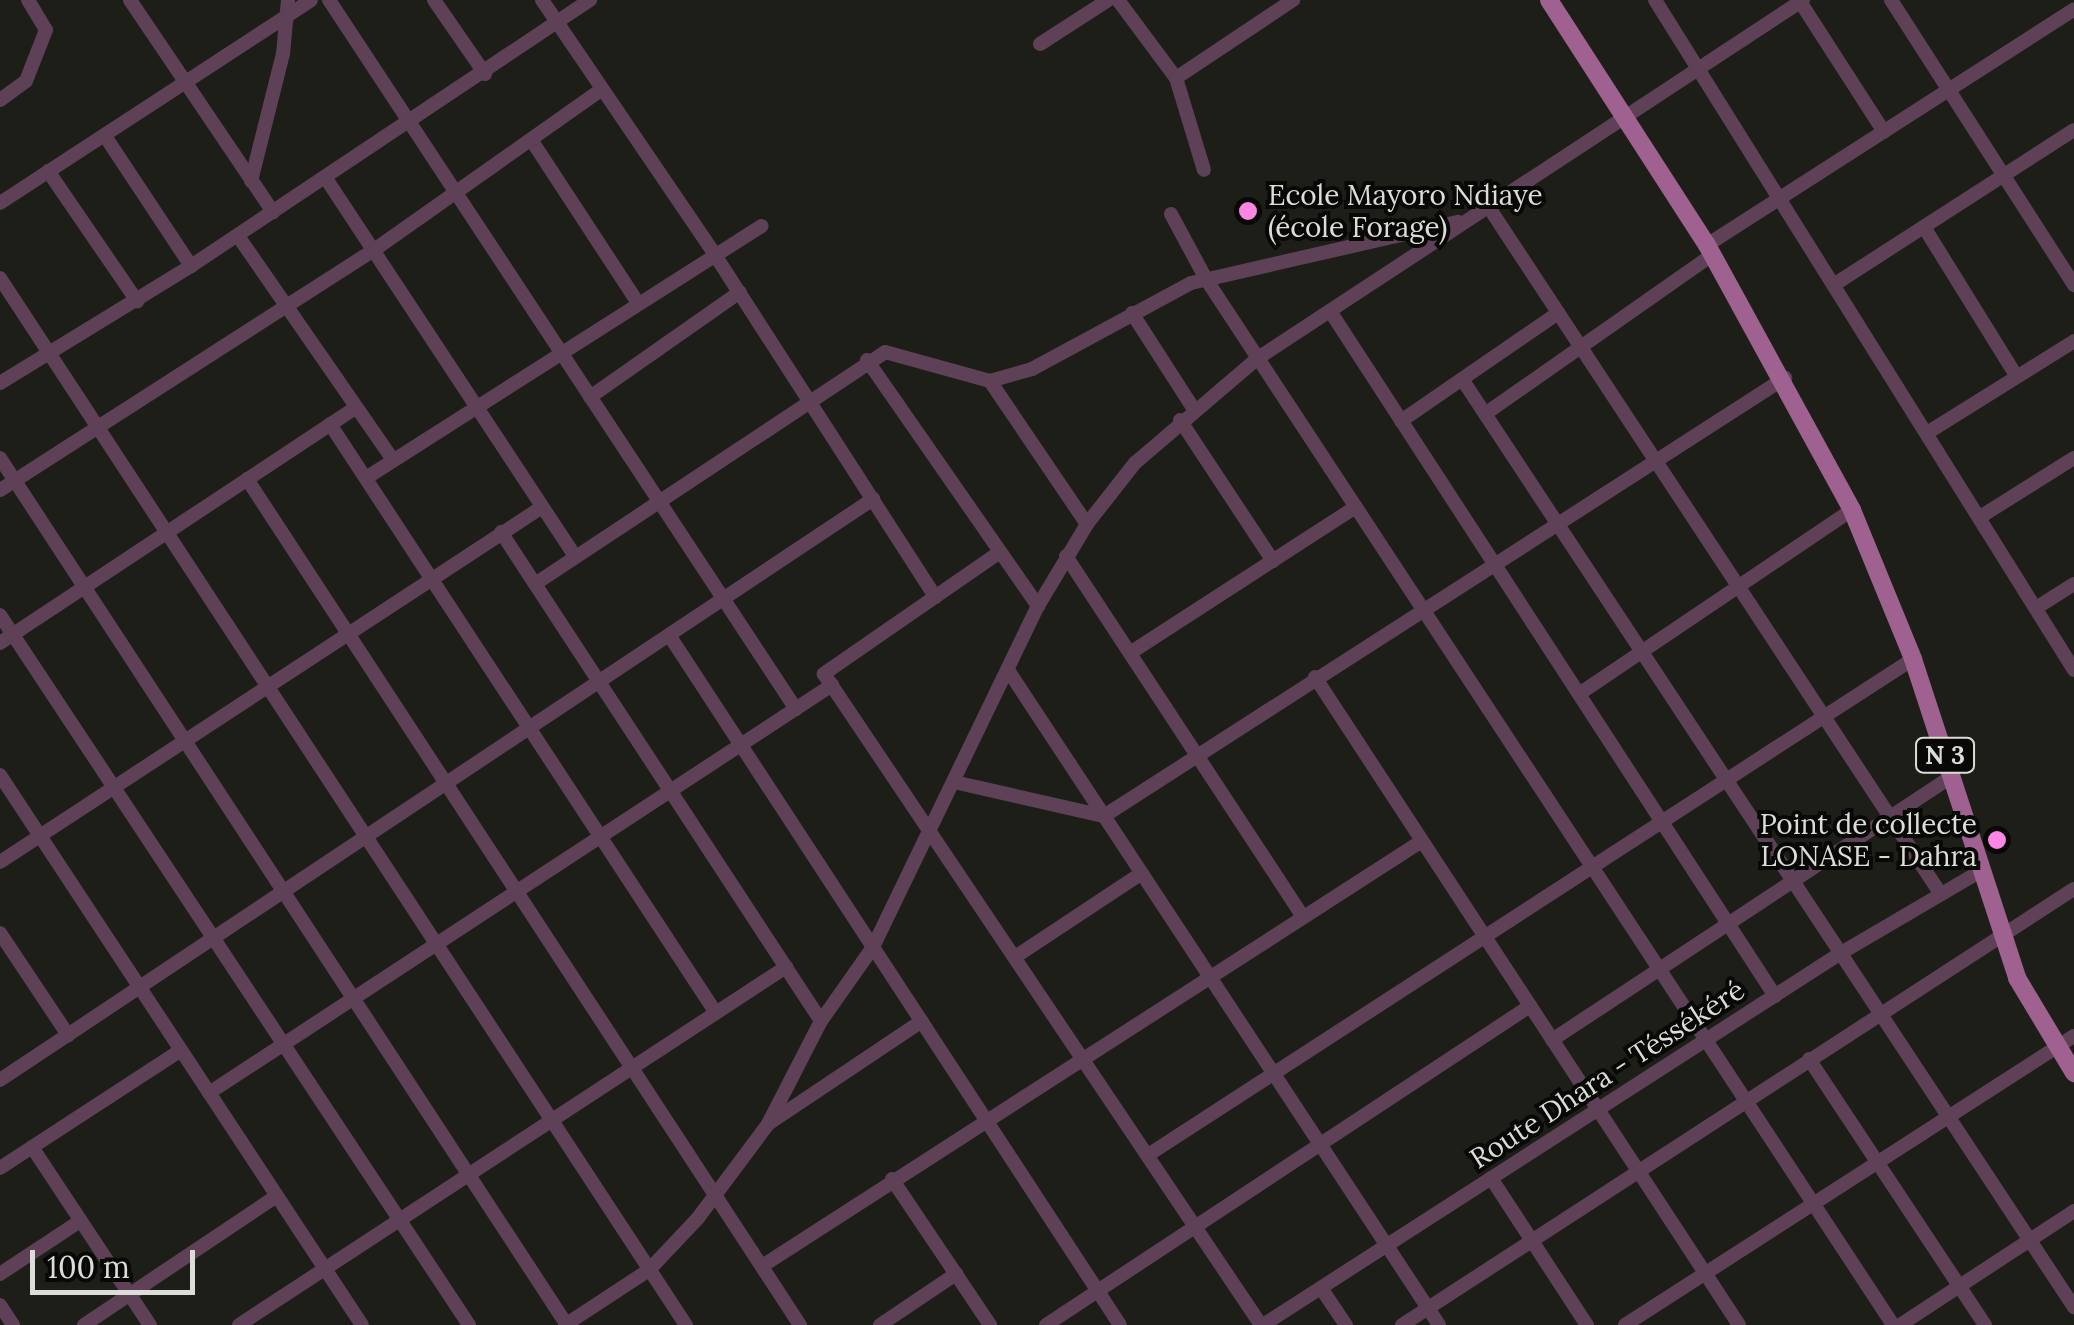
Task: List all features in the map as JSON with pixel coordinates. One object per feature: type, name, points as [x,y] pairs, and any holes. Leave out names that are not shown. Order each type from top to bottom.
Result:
[{"type":"main road","name":"N 3","points":[[1549,0],[1709,250],[1785,378],[1852,510],[1913,659],[2017,978],[2074,1073]]},
{"type":"street","points":[[0,100],[26,81],[46,30],[28,0]]},
{"type":"street","points":[[130,0],[272,212]]},
{"type":"street","points":[[251,181],[290,16],[288,0]]},
{"type":"street","points":[[0,203],[310,0]]},
{"type":"street","points":[[328,0],[796,709]]},
{"type":"street","points":[[542,0],[716,254],[935,597]]},
{"type":"street","points":[[0,383],[51,356],[192,266],[485,74],[590,0]]},
{"type":"street","points":[[1176,78],[1294,0]]},
{"type":"street","points":[[1656,0],[2074,670]]},
{"type":"street","points":[[0,458],[566,1325],[650,1270],[715,1195],[768,1124],[821,1021],[873,948],[1038,606],[1066,556],[1086,524],[1193,408],[1258,358],[1800,0],[1884,132]]},
{"type":"street","points":[[1891,0],[2074,285]]},
{"type":"street","points":[[1486,414],[1582,348],[1782,198],[2074,10],[2067,0]]},
{"type":"street","points":[[1040,44],[1109,1],[1176,78],[1204,170]]},
{"type":"street","points":[[440,2],[485,74]]},
{"type":"street","points":[[0,490],[374,250],[601,90]]},
{"type":"street","points":[[1835,284],[2072,135]]},
{"type":"street","points":[[105,136],[192,266]]},
{"type":"street","points":[[532,141],[636,300]]},
{"type":"street","points":[[48,171],[137,301]]},
{"type":"street","points":[[325,177],[576,558]]},
{"type":"street","points":[[1488,206],[1940,893]]},
{"type":"street","points":[[1171,214],[1206,279],[1896,1325],[2074,1211]]},
{"type":"street","points":[[535,584],[868,360],[894,350],[990,381],[1032,370],[1132,313],[1206,279],[1468,220]]},
{"type":"street","points":[[366,478],[636,300],[762,226]]},
{"type":"street","points":[[1924,227],[2017,377]]},
{"type":"street","points":[[238,236],[393,460]]},
{"type":"street","points":[[0,278],[686,1325]]},
{"type":"street","points":[[590,396],[740,292]]},
{"type":"street","points":[[1330,311],[1774,996]]},
{"type":"street","points":[[1132,313],[1193,408]]},
{"type":"street","points":[[1402,421],[1558,313]]},
{"type":"street","points":[[1927,433],[2074,341]]},
{"type":"street","points":[[868,360],[997,554],[1038,606]]},
{"type":"street","points":[[954,782],[1104,816],[1196,753],[1785,378]]},
{"type":"street","points":[[1462,379],[2074,1307]]},
{"type":"street","points":[[990,381],[1086,524]]},
{"type":"street","points":[[6,638],[356,407]]},
{"type":"street","points":[[1180,420],[1273,561]]},
{"type":"street","points":[[330,424],[716,1013]]},
{"type":"street","points":[[1980,517],[2074,458]]},
{"type":"street","points":[[247,479],[800,1325]]},
{"type":"street","points":[[0,1080],[873,499]]},
{"type":"street","points":[[0,862],[112,784],[542,506]]},
{"type":"street","points":[[1130,653],[1356,506]]},
{"type":"street","points":[[1578,694],[1852,510]]},
{"type":"street","points":[[501,532],[821,1021]]},
{"type":"street","points":[[997,554],[828,665],[824,674],[1262,1325]]},
{"type":"street","points":[[1066,556],[1303,917]]},
{"type":"street","points":[[2036,608],[2074,584]]},
{"type":"street","points":[[0,615],[6,638],[112,784],[469,1325]]},
{"type":"street","points":[[669,635],[1120,1325]]},
{"type":"street","points":[[1148,1155],[1913,659]]},
{"type":"street","points":[[1008,670],[1438,1325]]},
{"type":"street","points":[[1315,678],[1739,1325]]},
{"type":"street","points":[[209,1092],[832,685]]},
{"type":"street","points":[[0,775],[362,1325]]},
{"type":"street","points":[[1552,1040],[1952,776]]},
{"type":"street","points":[[762,1266],[1422,841]]},
{"type":"street","name":"Route Dhara - Téssékéré","points":[[1262,1325],[1774,996],[1982,871]]},
{"type":"street","points":[[1015,957],[1142,873]]},
{"type":"street","points":[[1402,1325],[2074,888]]},
{"type":"street","points":[[0,933],[68,1035]]},
{"type":"street","points":[[238,1325],[258,1320],[325,1268],[786,967]]},
{"type":"street","points":[[1046,1325],[1530,1006]]},
{"type":"street","points":[[768,1124],[922,1022]]},
{"type":"street","points":[[1625,1325],[1947,1114],[2074,1036]]},
{"type":"street","points":[[0,1168],[181,1050]]},
{"type":"street","points":[[1808,1060],[1985,1325]]},
{"type":"street","points":[[32,1147],[150,1325]]},
{"type":"street","points":[[1491,1178],[1587,1325]]},
{"type":"street","points":[[892,1179],[990,1325]]},
{"type":"street","points":[[84,1325],[278,1196]]},
{"type":"street","points":[[0,1274],[80,1221]]},
{"type":"street","points":[[880,1325],[956,1274]]},
{"type":"street","points":[[1321,1288],[1346,1325]]},
{"type":"street","points":[[0,1305],[13,1325]]},
{"type":"place","name":"Ecole Mayoro Ndiaye (école Forage)","points":[[1248,211]]},
{"type":"place","name":"Point de collecte LONASE - Dahra","points":[[1997,840]]}]
